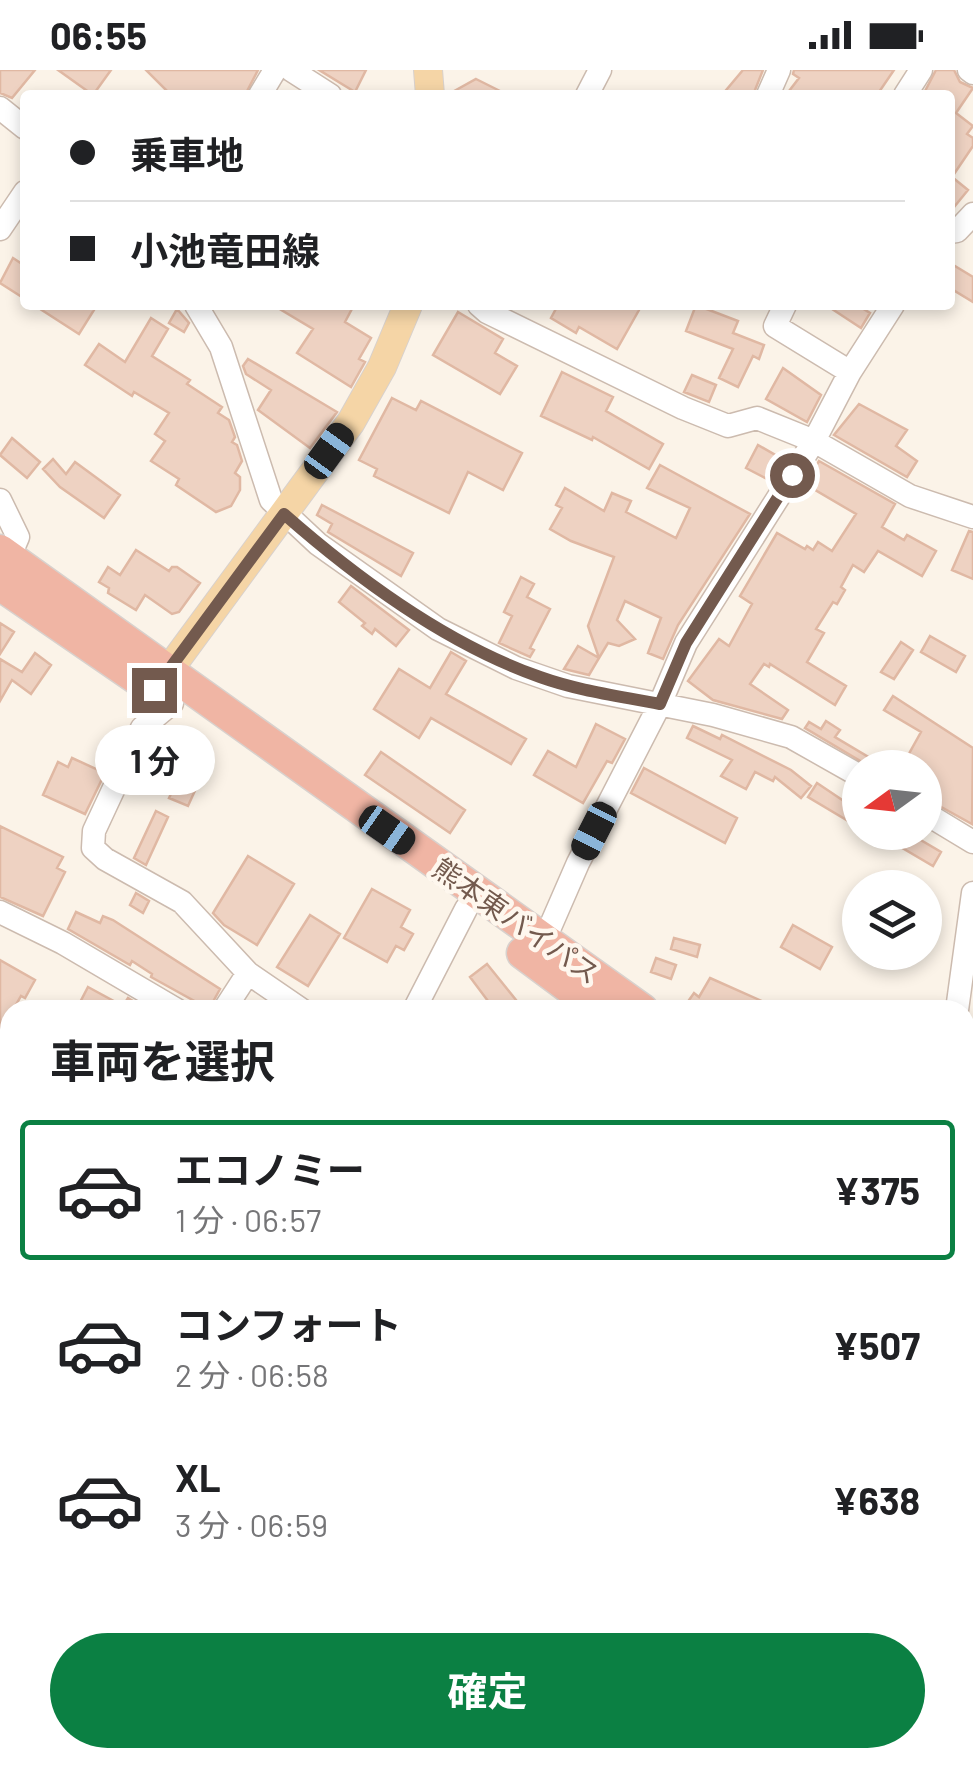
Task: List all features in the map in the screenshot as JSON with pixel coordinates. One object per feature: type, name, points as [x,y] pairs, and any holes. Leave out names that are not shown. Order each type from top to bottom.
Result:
[{"type":"highway","name":"熊本東バイパス","points":[[3,564],[164,688],[587,1000]]},
{"type":"highway","name":"熊本東バイパス","points":[[164,688],[628,1000]]},
{"type":"main road","points":[[164,688],[351,422],[382,366],[406,310]]},
{"type":"street","points":[[291,70],[322,90]]},
{"type":"street","points":[[0,108],[20,124]]},
{"type":"street","points":[[0,229],[20,199]]},
{"type":"street","points":[[955,232],[973,214]]},
{"type":"street","points":[[199,310],[221,347],[271,500],[318,544],[438,628],[491,657],[568,686],[713,715],[791,737],[842,766]]},
{"type":"street","points":[[484,310],[682,408],[728,426],[756,418],[814,441],[910,496],[973,517]]},
{"type":"street","points":[[783,310],[775,326],[850,372]]},
{"type":"street","points":[[544,941],[686,643],[814,441],[850,372],[890,310]]},
{"type":"street","points":[[0,500],[18,537],[3,564]]},
{"type":"street","points":[[164,688],[98,822],[93,848],[104,859],[188,908],[248,973],[287,1000]]},
{"type":"street","points":[[942,823],[973,842]]},
{"type":"street","points":[[963,997],[973,893]]},
{"type":"street","points":[[419,1000],[466,909]]},
{"type":"street","points":[[0,912],[159,1000]]},
{"type":"street","points":[[230,1000],[248,973]]},
{"type":"building","points":[[0,70],[35,70],[12,98],[0,93]]},
{"type":"building","points":[[58,70],[111,70],[97,90],[86,90]]},
{"type":"building","points":[[146,70],[258,70],[248,90],[166,90]]},
{"type":"building","points":[[319,70],[366,70],[356,90]]},
{"type":"building","points":[[743,70],[763,70],[755,90],[726,90]]},
{"type":"building","points":[[794,70],[894,70],[880,90],[790,90],[799,78]]},
{"type":"building","points":[[936,70],[954,70],[960,82],[973,88],[956,113],[973,126],[967,134],[973,138],[973,146],[955,173],[955,90],[926,90]]},
{"type":"building","points":[[476,79],[498,90],[456,90]]},
{"type":"building","points":[[955,179],[968,190],[955,206]]},
{"type":"building","points":[[13,258],[20,263],[20,296],[0,283]]},
{"type":"building","points":[[955,266],[973,277],[973,302],[955,291]]},
{"type":"building","points":[[42,310],[94,310],[79,334]]},
{"type":"building","points":[[178,310],[189,323],[184,332],[169,323]]},
{"type":"building","points":[[281,310],[351,310],[345,322],[371,338],[359,359],[365,362],[351,387],[297,353],[313,329]]},
{"type":"building","points":[[555,310],[639,310],[617,349],[579,327],[576,333],[551,318]]},
{"type":"building","points":[[694,310],[709,310],[738,321],[733,333],[764,345],[759,359],[753,356],[738,387],[719,378],[733,349],[686,331]]},
{"type":"building","points":[[834,310],[870,313],[861,328]]},
{"type":"building","points":[[458,312],[503,339],[495,353],[517,366],[500,394],[433,355]]},
{"type":"building","points":[[151,318],[168,329],[152,356],[222,407],[218,413],[229,420],[235,437],[232,442],[237,445],[242,461],[235,473],[240,477],[240,490],[231,506],[216,512],[176,485],[179,479],[151,461],[165,441],[155,434],[169,413],[134,392],[132,396],[85,365],[99,344],[125,362]]},
{"type":"building","points":[[248,359],[337,412],[310,448],[258,410],[271,390],[246,374],[243,366]]},
{"type":"building","points":[[783,368],[821,395],[807,422],[766,399]]},
{"type":"building","points":[[562,372],[613,397],[606,411],[663,444],[649,469],[593,437],[592,440],[541,416]]},
{"type":"building","points":[[692,375],[716,385],[709,402],[684,392]]},
{"type":"building","points":[[392,398],[416,410],[421,401],[522,453],[503,490],[468,472],[449,513],[374,476],[377,469],[359,460]]},
{"type":"building","points":[[859,404],[907,430],[896,446],[917,461],[907,477],[834,435]]},
{"type":"building","points":[[12,438],[40,462],[27,478],[0,455]]},
{"type":"building","points":[[758,445],[784,460],[771,481],[746,468]]},
{"type":"building","points":[[53,459],[66,474],[75,462],[120,495],[104,518],[60,487],[43,469]]},
{"type":"building","points":[[819,461],[895,504],[882,527],[936,551],[922,576],[878,551],[864,572],[853,565],[837,604],[833,602],[816,629],[824,633],[807,662],[846,686],[835,705],[770,664],[764,664],[750,684],[788,710],[782,719],[713,700],[688,681],[719,639],[729,646],[752,604],[740,596],[777,533],[805,549],[807,546],[813,550],[818,542],[832,551],[856,514],[805,484]]},
{"type":"building","points":[[660,465],[750,514],[678,625],[663,659],[648,653],[661,618],[625,601],[617,620],[635,639],[619,646],[608,643],[599,658],[588,626],[614,557],[550,529],[562,508],[556,505],[565,488],[604,511],[612,493],[631,501],[626,512],[676,538],[690,508],[647,488]]},
{"type":"building","points":[[322,505],[413,553],[401,576],[328,532],[332,524],[317,515]]},
{"type":"building","points":[[969,531],[973,532],[973,579],[952,570]]},
{"type":"building","points":[[136,550],[169,571],[177,567],[200,583],[179,612],[172,614],[145,595],[136,610],[108,593],[109,588],[99,582],[108,567],[120,575]]},
{"type":"building","points":[[521,577],[534,584],[527,597],[550,609],[530,648],[534,650],[530,657],[499,643],[512,616],[504,612]]},
{"type":"building","points":[[351,586],[409,630],[396,646],[375,629],[372,634],[362,626],[365,623],[339,602]]},
{"type":"building","points":[[0,623],[14,632],[0,654]]},
{"type":"building","points":[[930,636],[965,656],[956,672],[921,652]]},
{"type":"building","points":[[901,642],[913,650],[894,679],[881,672]]},
{"type":"building","points":[[578,646],[599,658],[589,675],[564,669]]},
{"type":"building","points":[[451,652],[466,661],[446,694],[526,739],[511,764],[431,718],[419,738],[374,709],[399,669],[430,688]]},
{"type":"building","points":[[35,653],[51,665],[31,694],[12,680],[0,701],[0,659],[22,672]]},
{"type":"building","points":[[893,696],[973,748],[972,824],[942,807],[942,750],[911,750],[921,732],[884,710]]},
{"type":"building","points":[[826,721],[840,730],[835,737],[857,750],[842,750],[805,728],[809,722],[821,729]]},
{"type":"building","points":[[596,724],[625,739],[583,803],[534,775],[548,751],[576,767]]},
{"type":"building","points":[[693,726],[720,739],[722,735],[791,770],[811,786],[801,798],[775,777],[773,781],[755,772],[746,789],[721,776],[732,760],[687,738]]},
{"type":"building","points":[[148,751],[183,766],[189,754],[208,762],[188,806],[169,798],[178,779],[142,764]]},
{"type":"building","points":[[381,752],[465,810],[450,833],[365,775]]},
{"type":"building","points":[[72,758],[105,773],[85,814],[43,795],[58,762],[68,767]]},
{"type":"building","points":[[644,768],[737,818],[725,843],[631,793]]},
{"type":"building","points":[[817,783],[842,800],[842,817],[808,797]]},
{"type":"building","points":[[156,811],[168,817],[146,865],[134,858]]},
{"type":"building","points":[[0,826],[63,857],[57,868],[65,872],[43,916],[0,897]]},
{"type":"building","points":[[906,850],[938,850],[941,852],[933,866]]},
{"type":"building","points":[[248,856],[294,884],[257,945],[224,925],[213,913]]},
{"type":"building","points":[[372,889],[410,910],[401,927],[413,934],[404,950],[396,946],[387,962],[344,938]]},
{"type":"building","points":[[136,893],[149,901],[143,913],[130,905]]},
{"type":"building","points":[[76,912],[100,923],[103,916],[220,989],[214,1000],[193,1000],[151,977],[132,961],[130,965],[68,929]]},
{"type":"building","points":[[310,915],[340,934],[308,986],[277,967]]},
{"type":"building","points":[[793,925],[832,947],[820,969],[781,947]]},
{"type":"building","points":[[674,938],[700,945],[697,957],[671,949]]},
{"type":"building","points":[[656,958],[676,965],[671,979],[651,972]]},
{"type":"building","points":[[0,960],[35,980],[25,998],[0,1000]]},
{"type":"building","points":[[487,964],[516,1000],[487,1000],[470,977]]},
{"type":"building","points":[[710,978],[760,1000],[689,1000],[694,993],[699,997]]},
{"type":"building","points":[[88,987],[112,1000],[81,1000]]},
{"type":"route","points":[[154,690],[284,514],[318,544],[438,628],[491,657],[568,686],[660,704],[686,643],[792,475]]}]
